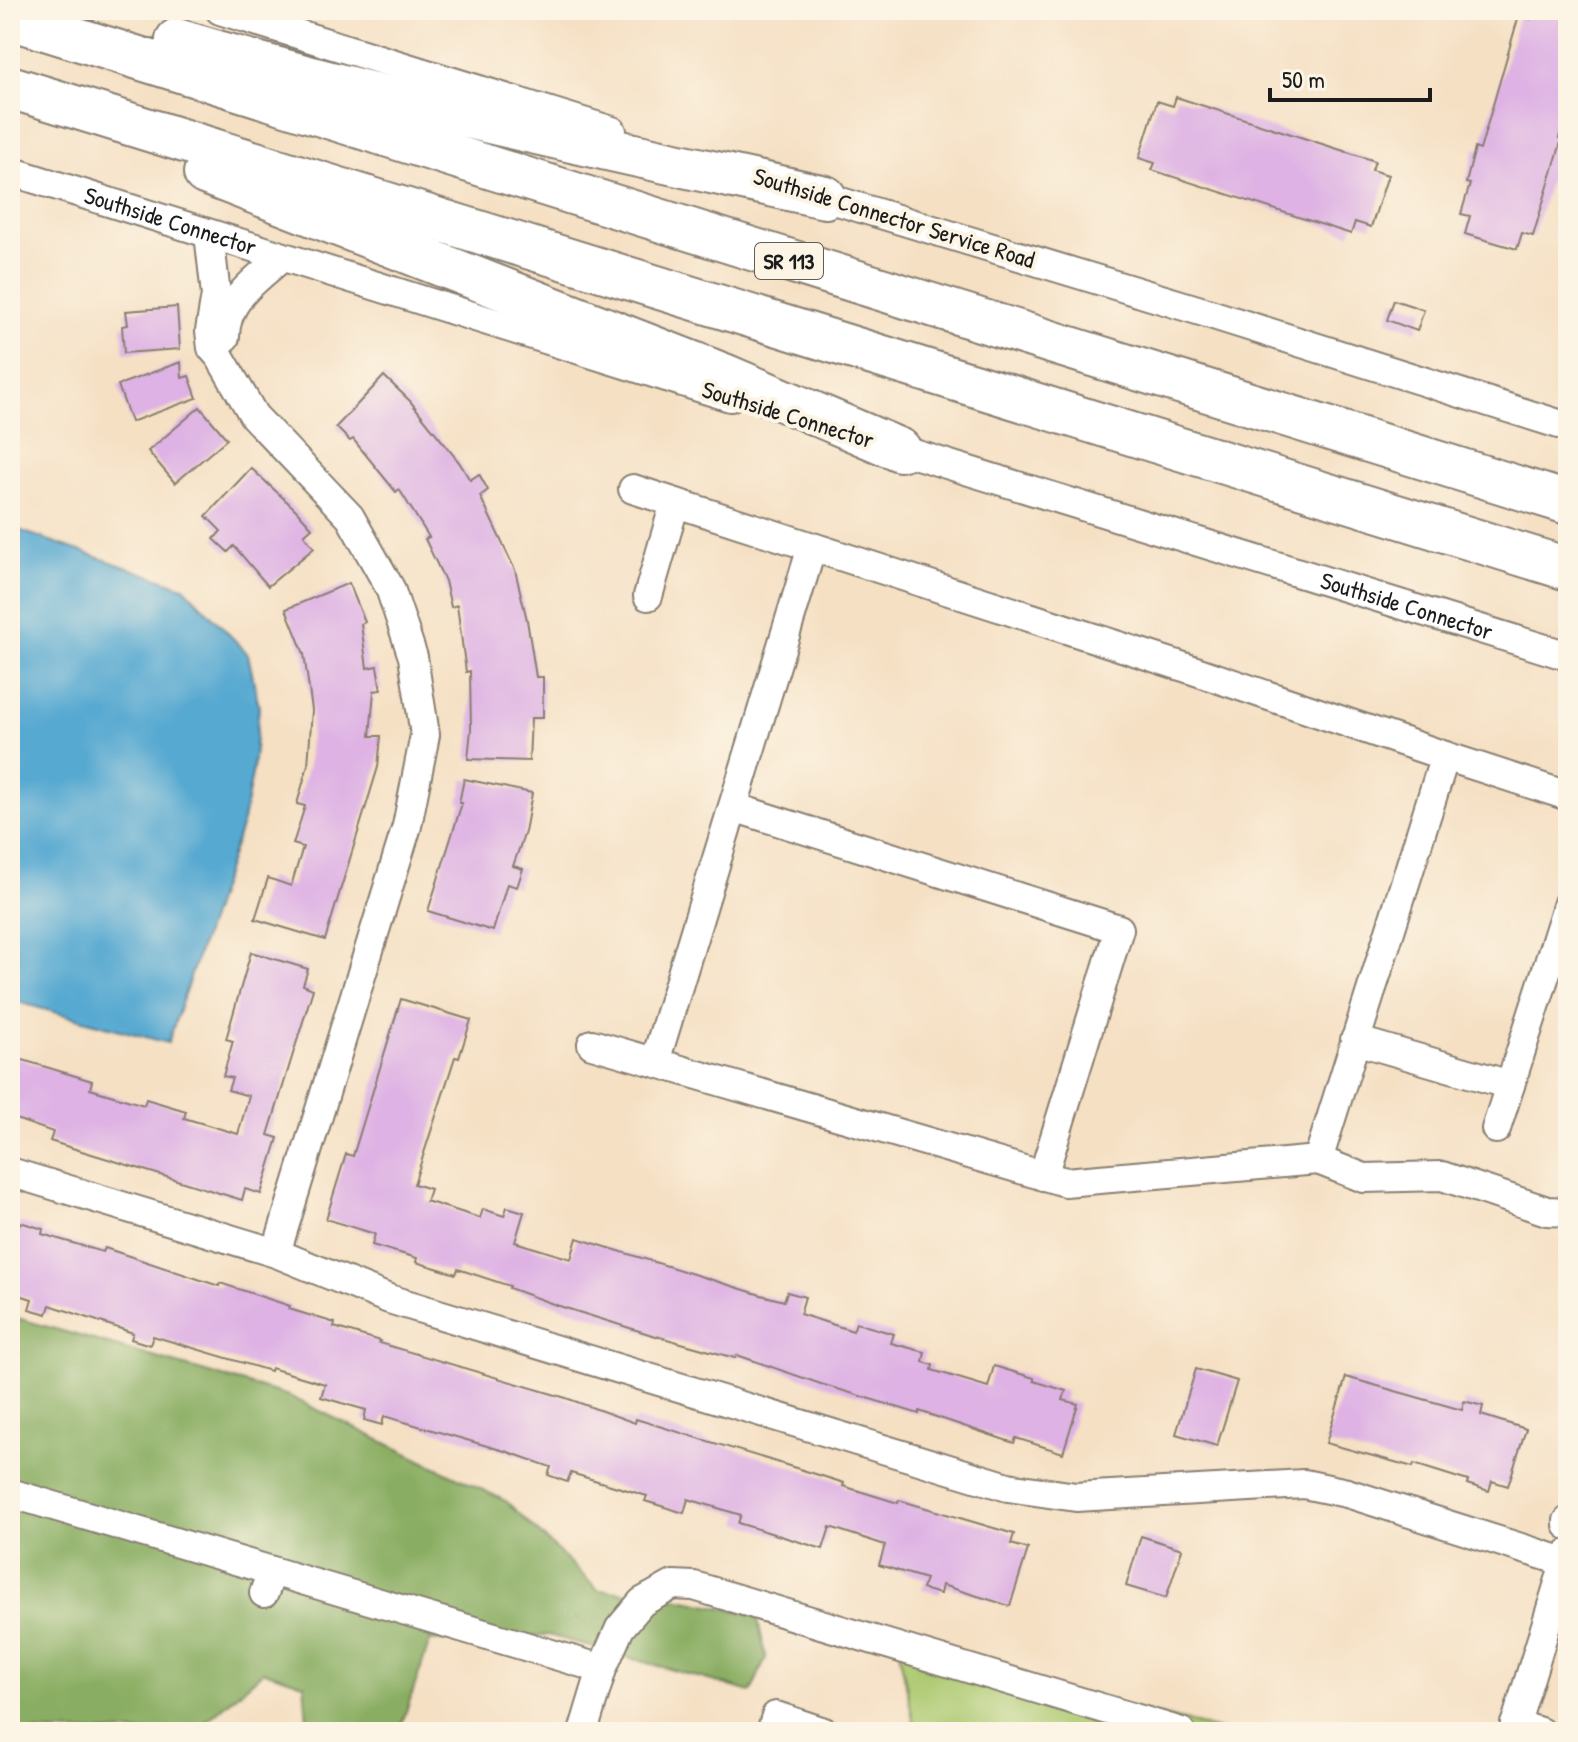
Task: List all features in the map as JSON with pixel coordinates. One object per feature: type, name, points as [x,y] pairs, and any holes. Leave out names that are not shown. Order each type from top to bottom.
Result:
[{"type":"highway","points":[[76,10],[296,76],[825,197]]},
{"type":"highway","name":"SR 113","points":[[10,18],[1568,503]]},
{"type":"highway","points":[[28,93],[102,134],[710,370],[900,450]]},
{"type":"highway","name":"SR 113","points":[[28,93],[1568,569]]},
{"type":"street","name":"Southside Connector Service Road","points":[[220,10],[1568,427]]},
{"type":"street","name":"Southside Connector","points":[[10,171],[1568,656]]},
{"type":"street","points":[[209,234],[216,295],[210,331],[212,348],[254,416],[350,517],[390,588],[413,657],[425,735],[407,826],[276,1253]]},
{"type":"street","points":[[220,357],[229,310],[237,298],[282,257]]},
{"type":"street","points":[[633,489],[1187,668],[1568,796]]},
{"type":"street","points":[[648,596],[675,503]]},
{"type":"street","points":[[655,1062],[812,547]]},
{"type":"street","points":[[1318,1160],[1445,756]]},
{"type":"street","points":[[733,807],[1119,929],[1043,1176]]},
{"type":"street","points":[[1496,1129],[1561,948],[1568,903]]},
{"type":"street","points":[[1355,1040],[1510,1085]]},
{"type":"street","points":[[592,1044],[1065,1182],[1318,1160],[1364,1178],[1442,1176],[1557,1212],[1568,1233]]},
{"type":"street","points":[[10,1172],[276,1253],[389,1299],[1008,1487],[1076,1497],[1304,1484],[1347,1493],[1567,1558],[1523,1729]]},
{"type":"street","points":[[10,1493],[268,1582],[602,1669]]},
{"type":"street","points":[[583,1732],[602,1669],[620,1628],[642,1602],[673,1585],[694,1586],[1181,1732]]},
{"type":"street","points":[[771,1732],[776,1716],[824,1732]]},
{"type":"green space","points":[[10,1316],[289,1396],[506,1501],[598,1590],[676,1598],[757,1615],[766,1658],[751,1692],[549,1635],[430,1641],[399,1732],[308,1732],[304,1684],[264,1671],[197,1732],[10,1732]]},
{"type":"green space","points":[[899,1650],[1227,1732],[926,1732],[915,1729]]},
{"type":"water","points":[[10,527],[184,587],[248,654],[259,707],[253,769],[243,821],[168,1043],[10,1000]]},
{"type":"building","points":[[1534,10],[1568,10],[1568,107],[1559,138],[1562,139],[1533,236],[1522,233],[1517,249],[1465,234],[1470,216],[1461,214],[1470,184],[1466,183],[1475,148],[1480,150],[1519,15],[1531,19]]},
{"type":"building","points":[[1176,97],[1375,161],[1372,170],[1388,175],[1371,227],[1355,222],[1351,234],[1152,170],[1155,163],[1139,158],[1157,101],[1173,106]]},
{"type":"building","points":[[1394,300],[1424,310],[1417,331],[1387,320]]},
{"type":"building","points":[[177,307],[180,349],[124,353],[122,326],[128,325],[126,311]]},
{"type":"building","points":[[181,362],[182,378],[189,376],[197,398],[131,422],[118,385]]},
{"type":"building","points":[[384,376],[410,401],[470,480],[479,474],[488,490],[480,496],[515,570],[536,677],[543,677],[543,718],[531,718],[529,761],[468,759],[470,671],[466,672],[457,605],[451,607],[445,581],[425,539],[429,537],[399,489],[396,492],[353,439],[350,441],[336,427]]},
{"type":"building","points":[[200,407],[227,439],[175,483],[148,451]]},
{"type":"building","points":[[251,468],[312,528],[304,535],[314,548],[268,586],[234,546],[228,552],[214,539],[221,531],[206,516]]},
{"type":"building","points":[[349,583],[365,622],[361,624],[367,668],[377,666],[381,690],[374,691],[370,736],[381,736],[378,767],[325,940],[255,919],[268,878],[291,886],[303,847],[293,844],[305,806],[297,804],[308,765],[312,710],[304,654],[286,609]]},
{"type":"building","points":[[464,779],[532,793],[525,832],[513,866],[523,869],[517,887],[507,884],[493,931],[428,911],[462,803],[459,803]]},
{"type":"building","points":[[251,952],[308,969],[303,985],[313,989],[268,1135],[278,1138],[261,1194],[245,1189],[242,1200],[72,1148],[50,1141],[53,1132],[10,1117],[10,1056],[92,1081],[90,1089],[144,1105],[146,1099],[186,1111],[184,1118],[238,1134],[249,1096],[228,1090],[232,1078],[223,1076],[233,1041],[226,1039]]},
{"type":"building","points":[[401,999],[471,1020],[459,1058],[455,1057],[414,1184],[430,1189],[426,1201],[480,1218],[483,1209],[504,1216],[507,1207],[524,1212],[515,1242],[571,1259],[577,1238],[784,1301],[787,1292],[805,1297],[800,1314],[853,1331],[856,1323],[894,1334],[891,1343],[925,1352],[923,1362],[933,1365],[932,1370],[988,1387],[994,1366],[1034,1378],[1034,1381],[1066,1391],[1063,1400],[1078,1404],[1063,1453],[1016,1438],[1014,1443],[737,1355],[735,1358],[649,1334],[556,1305],[458,1269],[456,1274],[416,1262],[417,1258],[372,1245],[375,1234],[326,1219],[346,1154],[353,1156]]},
{"type":"building","points":[[20,1222],[43,1229],[42,1234],[103,1252],[105,1248],[290,1306],[289,1309],[335,1323],[334,1327],[379,1343],[566,1398],[635,1423],[636,1419],[822,1476],[898,1503],[899,1500],[1014,1534],[1011,1544],[1028,1549],[1010,1606],[942,1585],[940,1594],[922,1589],[926,1579],[879,1565],[885,1545],[830,1527],[823,1549],[738,1523],[741,1515],[688,1499],[684,1513],[645,1501],[647,1496],[571,1473],[567,1482],[548,1475],[551,1467],[508,1452],[384,1416],[382,1425],[364,1420],[366,1410],[321,1397],[325,1384],[153,1336],[150,1345],[131,1339],[133,1333],[50,1305],[47,1314],[29,1309],[32,1299],[10,1292],[10,1230],[17,1233]]},
{"type":"building","points":[[1196,1369],[1237,1381],[1217,1446],[1176,1434]]},
{"type":"building","points":[[1346,1377],[1462,1410],[1464,1401],[1483,1406],[1481,1415],[1526,1429],[1508,1486],[1492,1481],[1489,1491],[1414,1464],[1413,1467],[1326,1443]]},
{"type":"building","points":[[1141,1536],[1182,1549],[1166,1598],[1126,1586]]}]
